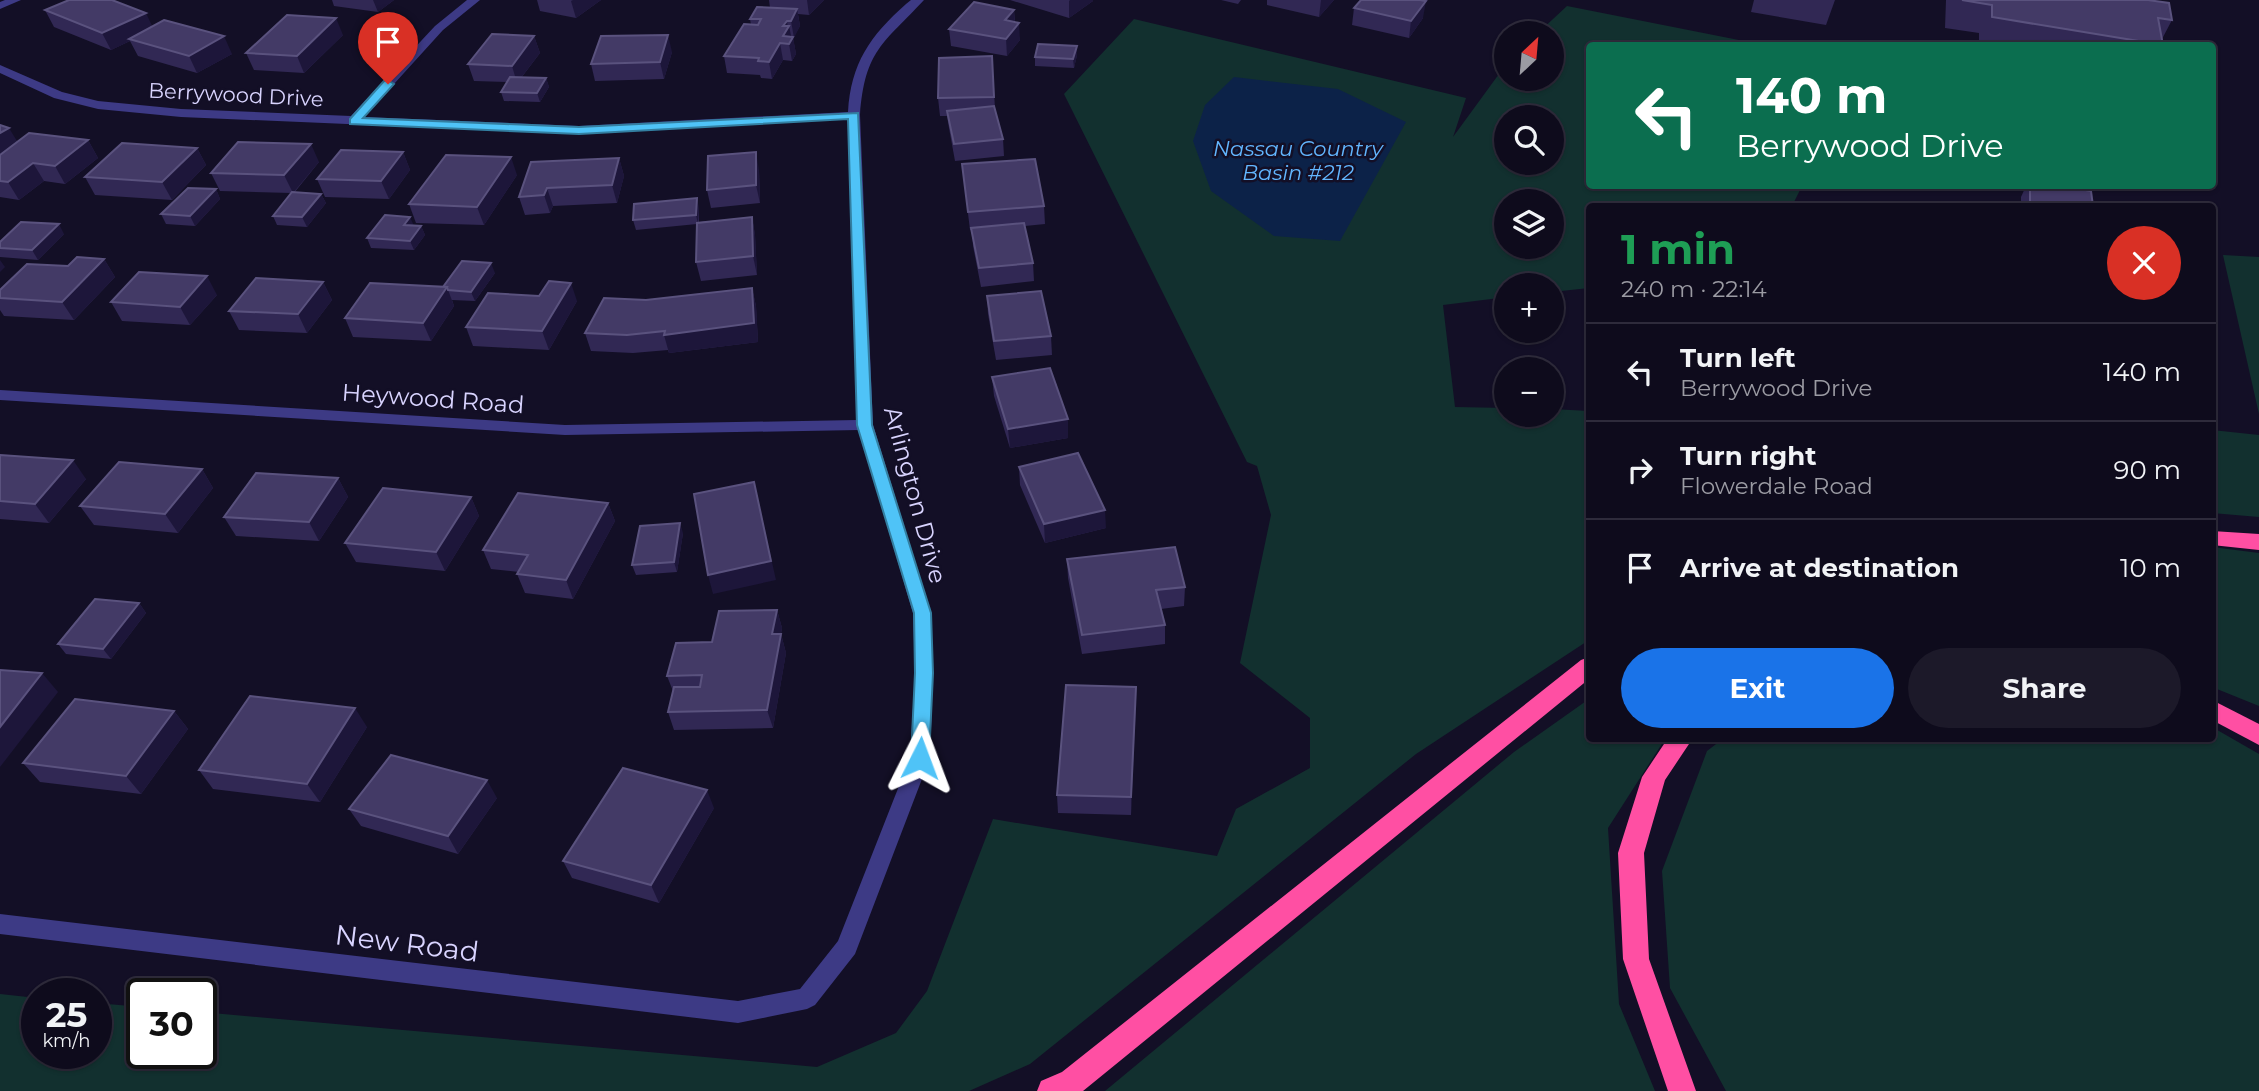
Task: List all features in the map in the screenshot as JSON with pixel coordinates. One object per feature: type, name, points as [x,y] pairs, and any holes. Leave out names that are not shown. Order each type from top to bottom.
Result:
[{"type":"highway","points":[[2216,538],[2259,542]]},
{"type":"highway","points":[[1051,1091],[1072,1082],[1586,668]]},
{"type":"highway","points":[[2216,711],[2259,735]]},
{"type":"highway","points":[[1678,742],[1654,777],[1631,853],[1636,959],[1682,1091]]},
{"type":"street","points":[[0,6],[15,0]]},
{"type":"street","points":[[354,121],[439,28],[474,0]]},
{"type":"street","name":"Arlington Drive","points":[[807,998],[847,947],[920,758],[924,673],[922,613],[865,425],[854,115],[858,75],[869,52],[907,7],[918,0]]},
{"type":"street","name":"Berrywood Drive","points":[[0,69],[58,95],[98,105],[181,113],[579,130],[854,115]]},
{"type":"street","name":"Heywood Road","points":[[0,395],[565,429],[865,425]]},
{"type":"street","name":"New Road","points":[[0,924],[738,1012],[807,998]]},
{"type":"green space","points":[[1567,6],[1749,42],[1586,42],[1586,189],[1800,189],[1794,203],[1586,203],[1586,288],[1564,291],[1564,273],[1494,273],[1494,299],[1443,305],[1455,407],[1494,408],[1494,427],[1564,427],[1564,410],[1586,411],[1586,642],[1416,754],[1030,1064],[969,1091],[0,1091],[0,994],[21,996],[21,1069],[112,1069],[112,1004],[126,1006],[126,1069],[217,1069],[217,1013],[817,1067],[896,1033],[927,991],[993,819],[1217,856],[1236,809],[1310,768],[1310,718],[1240,663],[1271,515],[1257,466],[1247,462],[1064,94],[1134,19],[1466,98],[1453,137],[1494,81],[1494,91],[1564,91],[1564,21],[1551,21]]},
{"type":"green space","points":[[2223,255],[2259,257],[2259,414]]},
{"type":"green space","points":[[2216,430],[2259,435],[2259,517],[2216,513]]},
{"type":"green space","points":[[2216,548],[2259,553],[2259,706],[2216,689]]},
{"type":"green space","points":[[1586,701],[1586,742],[1663,742],[1608,828],[1619,1004],[1655,1091],[1105,1091],[1514,752]]},
{"type":"green space","points":[[2216,729],[2259,754],[2259,1091],[1726,1091],[1670,988],[1662,871],[1707,751],[1719,742],[2216,742]]},
{"type":"water","name":"Nassau Country Basin #212","points":[[1234,77],[1338,89],[1406,122],[1340,241],[1274,236],[1211,191],[1193,141],[1205,105]]},
{"type":"building","points":[[69,0],[112,0],[146,13],[102,33],[45,10]]},
{"type":"building","points":[[1361,0],[1426,1],[1411,21],[1354,8]]},
{"type":"building","points":[[1962,0],[2148,0],[2169,3],[2172,20],[2158,18],[2162,42],[2145,42],[1992,17],[1992,5]]},
{"type":"building","points":[[974,2],[1014,10],[1005,20],[1019,23],[1006,39],[949,29]]},
{"type":"building","points":[[757,7],[797,9],[791,21],[787,21],[783,26],[789,26],[783,36],[793,37],[789,44],[780,43],[769,62],[758,61],[759,58],[724,56],[744,24],[758,25],[761,19],[750,19]]},
{"type":"building","points":[[287,15],[336,18],[297,56],[246,53]]},
{"type":"building","points":[[164,20],[224,36],[189,56],[129,39]]},
{"type":"building","points":[[492,34],[534,36],[512,66],[468,64]]},
{"type":"building","points":[[668,35],[660,62],[591,64],[601,36]]},
{"type":"building","points":[[1038,44],[1077,46],[1073,59],[1035,57]]},
{"type":"building","points":[[992,56],[994,97],[938,98],[939,58]]},
{"type":"building","points":[[510,77],[546,78],[537,93],[501,92]]},
{"type":"building","points":[[994,106],[1003,139],[954,144],[947,111]]},
{"type":"building","points":[[0,125],[9,128],[0,133]]},
{"type":"building","points":[[29,133],[88,140],[55,166],[33,163],[8,182],[0,181],[0,155]]},
{"type":"building","points":[[238,142],[311,144],[284,175],[211,173]]},
{"type":"building","points":[[122,143],[197,148],[162,182],[85,177]]},
{"type":"building","points":[[341,150],[403,152],[381,181],[317,179]]},
{"type":"building","points":[[756,152],[756,185],[707,190],[708,156]]},
{"type":"building","points":[[446,155],[511,157],[477,207],[409,204]]},
{"type":"building","points":[[619,158],[612,185],[547,188],[544,195],[519,197],[531,162]]},
{"type":"building","points":[[1035,159],[1044,206],[968,212],[962,164]]},
{"type":"building","points":[[188,188],[216,189],[190,216],[161,214]]},
{"type":"building","points":[[2030,189],[2080,189],[2091,191],[2093,203],[2030,203]]},
{"type":"building","points":[[292,192],[321,194],[302,217],[273,216]]},
{"type":"building","points":[[697,198],[696,215],[633,220],[634,204]]},
{"type":"building","points":[[385,215],[410,217],[404,225],[421,226],[410,241],[367,238]]},
{"type":"building","points":[[752,217],[753,256],[696,262],[697,223]]},
{"type":"building","points":[[21,222],[59,224],[32,250],[0,248],[0,242]]},
{"type":"building","points":[[1024,223],[1033,263],[979,268],[971,228]]},
{"type":"building","points":[[77,257],[104,259],[62,302],[0,298],[0,290],[27,264],[68,266]]},
{"type":"building","points":[[462,261],[491,263],[471,292],[443,287]]},
{"type":"building","points":[[139,272],[207,276],[180,307],[111,302]]},
{"type":"building","points":[[256,278],[323,282],[298,314],[229,311]]},
{"type":"building","points":[[549,281],[571,283],[542,331],[466,327],[488,293],[539,296]]},
{"type":"building","points":[[370,283],[447,287],[423,323],[345,318]]},
{"type":"building","points":[[752,288],[754,323],[664,335],[665,331],[627,335],[585,333],[604,298],[646,300]]},
{"type":"building","points":[[1041,291],[1051,336],[994,341],[987,296]]},
{"type":"building","points":[[1050,368],[1068,419],[1008,429],[992,377]]},
{"type":"building","points":[[1078,453],[1105,510],[1044,524],[1019,467]]},
{"type":"building","points":[[0,455],[73,460],[35,504],[0,501]]},
{"type":"building","points":[[119,462],[202,469],[165,514],[80,506]]},
{"type":"building","points":[[256,473],[338,478],[309,522],[224,517]]},
{"type":"building","points":[[754,482],[771,561],[708,575],[694,494]]},
{"type":"building","points":[[383,488],[471,497],[436,552],[345,543]]},
{"type":"building","points":[[518,493],[608,503],[566,580],[517,574],[528,555],[483,550]]},
{"type":"building","points":[[680,523],[674,562],[632,565],[640,526]]},
{"type":"building","points":[[1175,547],[1185,587],[1156,590],[1165,625],[1082,635],[1067,559]]},
{"type":"building","points":[[95,599],[139,603],[103,649],[58,644]]},
{"type":"building","points":[[777,610],[772,634],[781,634],[767,710],[668,712],[674,687],[700,687],[702,675],[667,676],[676,643],[712,642],[719,611]]},
{"type":"building","points":[[0,670],[42,673],[0,727]]},
{"type":"building","points":[[1066,685],[1136,687],[1131,797],[1057,795]]},
{"type":"building","points":[[250,696],[355,708],[307,784],[199,770]]},
{"type":"building","points":[[75,699],[174,711],[126,776],[23,763]]},
{"type":"building","points":[[391,755],[487,780],[448,836],[349,809]]},
{"type":"building","points":[[623,768],[707,790],[651,885],[563,861]]},
{"type":"route","points":[[388,84],[354,121],[579,130],[854,115],[865,425],[922,613],[924,673],[920,758]]}]
